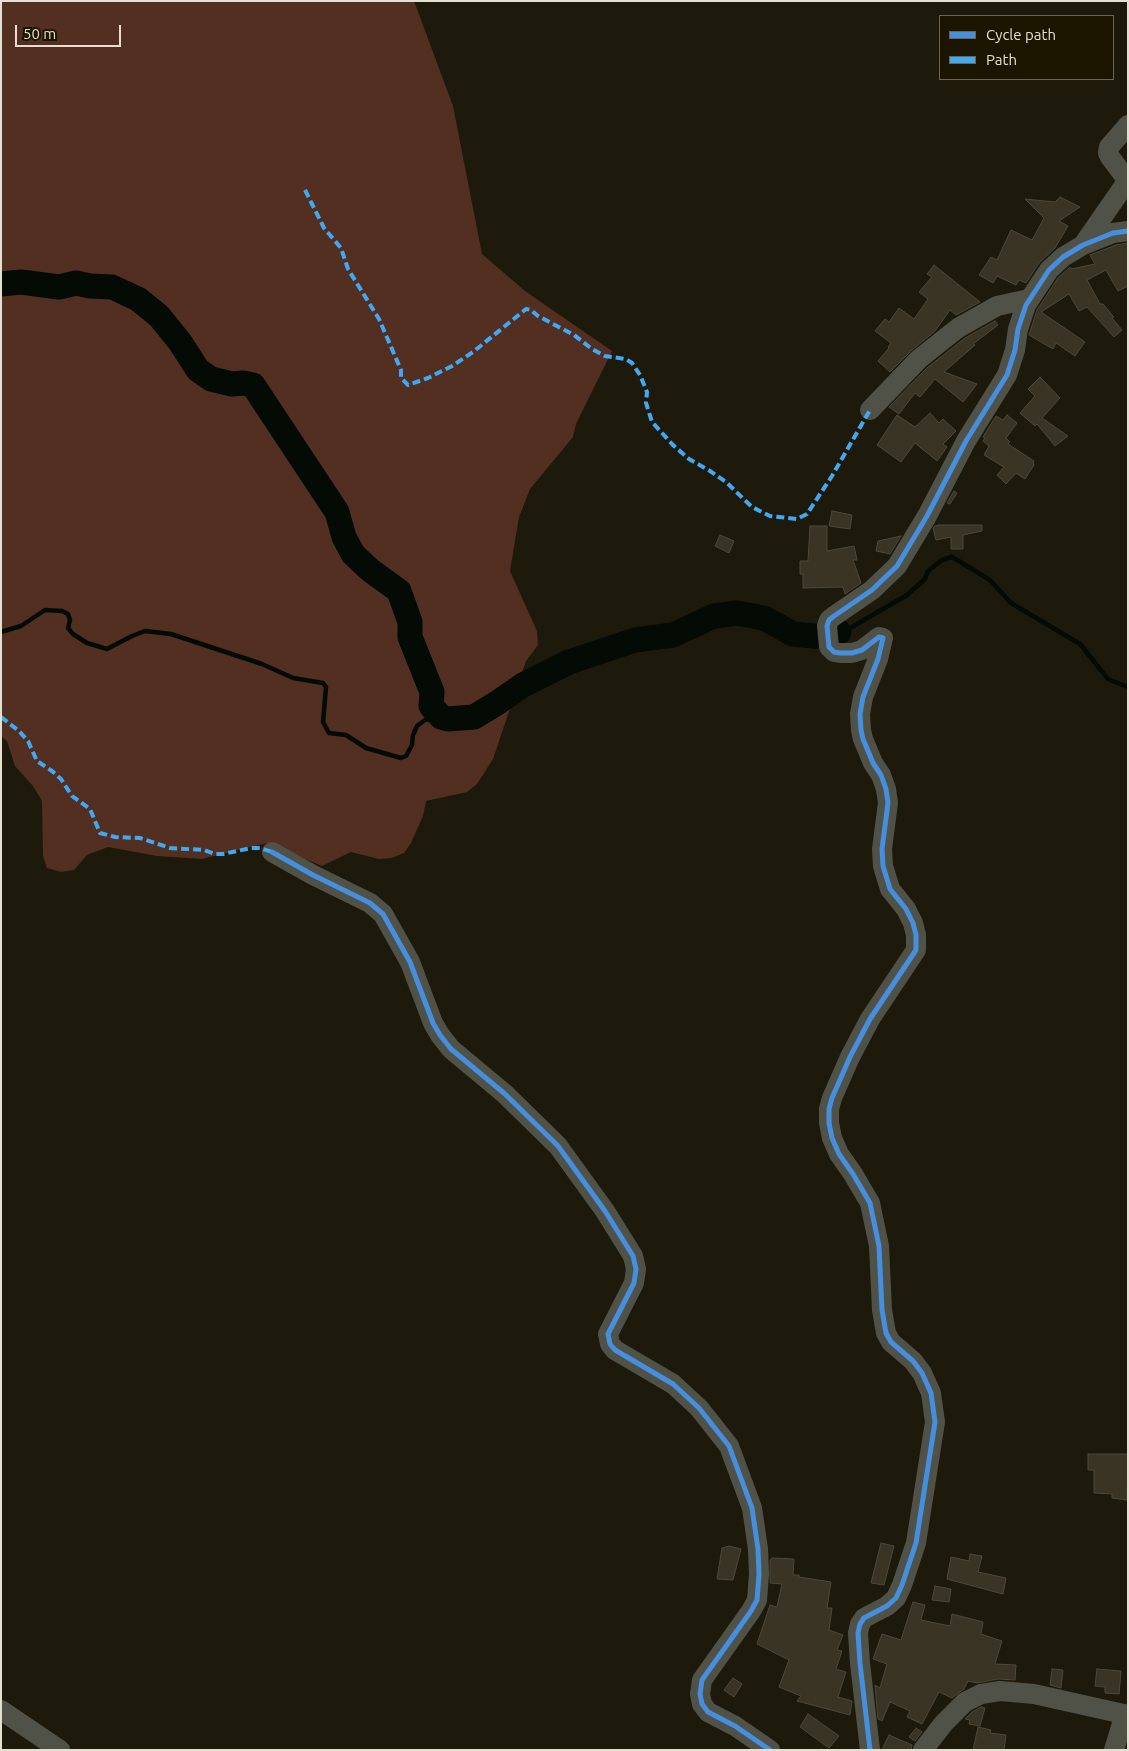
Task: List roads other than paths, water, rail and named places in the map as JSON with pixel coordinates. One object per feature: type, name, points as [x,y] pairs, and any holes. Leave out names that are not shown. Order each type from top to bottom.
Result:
[{"type":"street","points":[[1083,245],[1126,183],[1125,176],[1110,158],[1108,152],[1109,147],[1128,125]]},
{"type":"street","points":[[870,1750],[858,1633],[864,1618],[887,1606],[896,1598],[902,1585],[916,1544],[935,1422],[931,1393],[922,1373],[891,1342],[886,1333],[882,1310],[879,1246],[870,1204],[839,1154],[832,1138],[829,1123],[829,1109],[832,1098],[850,1057],[870,1019],[916,950],[916,936],[906,909],[890,889],[883,866],[882,849],[888,803],[886,788],[881,775],[873,763],[861,730],[860,714],[863,697],[878,660],[883,638],[879,637],[862,650],[852,653],[834,652],[829,647],[827,626],[829,620],[872,590],[897,566],[927,516],[966,440],[1007,375],[1026,305],[1053,266],[1069,252],[1083,245],[1113,233],[1128,231]]},
{"type":"street","points":[[870,410],[919,359],[958,328],[997,306],[1030,299]]},
{"type":"street","points":[[272,852],[370,903],[383,914],[410,962],[432,1023],[440,1035],[451,1049],[505,1094],[558,1146],[605,1211],[633,1256],[636,1269],[634,1283],[608,1334],[610,1344],[615,1350],[674,1384],[699,1408],[729,1446],[752,1508],[759,1565],[757,1600],[702,1680],[700,1694],[702,1704],[708,1712],[734,1726],[770,1750]]},
{"type":"street","points":[[923,1750],[944,1723],[965,1702],[981,1694],[1000,1691],[1034,1694],[1126,1714],[1114,1750]]},
{"type":"street","points":[[1,1710],[60,1750]]},
{"type":"waterway","points":[[1,284],[21,282],[59,287],[76,283],[112,287],[138,299],[159,316],[180,342],[198,370],[211,379],[232,384],[243,383],[253,385],[337,512],[344,537],[353,554],[370,570],[399,591],[410,622],[410,637],[432,692],[431,706],[441,717],[448,719],[474,717],[523,685],[569,662],[635,640],[673,635],[714,616],[737,613],[764,618],[793,634],[824,637],[839,632]]},
{"type":"waterway","points":[[839,632],[852,627],[907,595],[925,579],[928,571],[942,560],[952,557],[990,580],[1011,603],[1080,644],[1108,679],[1128,687]]},
{"type":"waterway","points":[[1,632],[21,626],[45,610],[62,611],[68,614],[70,620],[68,628],[73,634],[87,643],[107,649],[145,631],[171,634],[262,664],[293,678],[323,683],[326,687],[323,722],[329,733],[346,735],[366,748],[401,758],[406,756],[412,745],[413,735],[417,726],[425,720],[441,717]]}]
